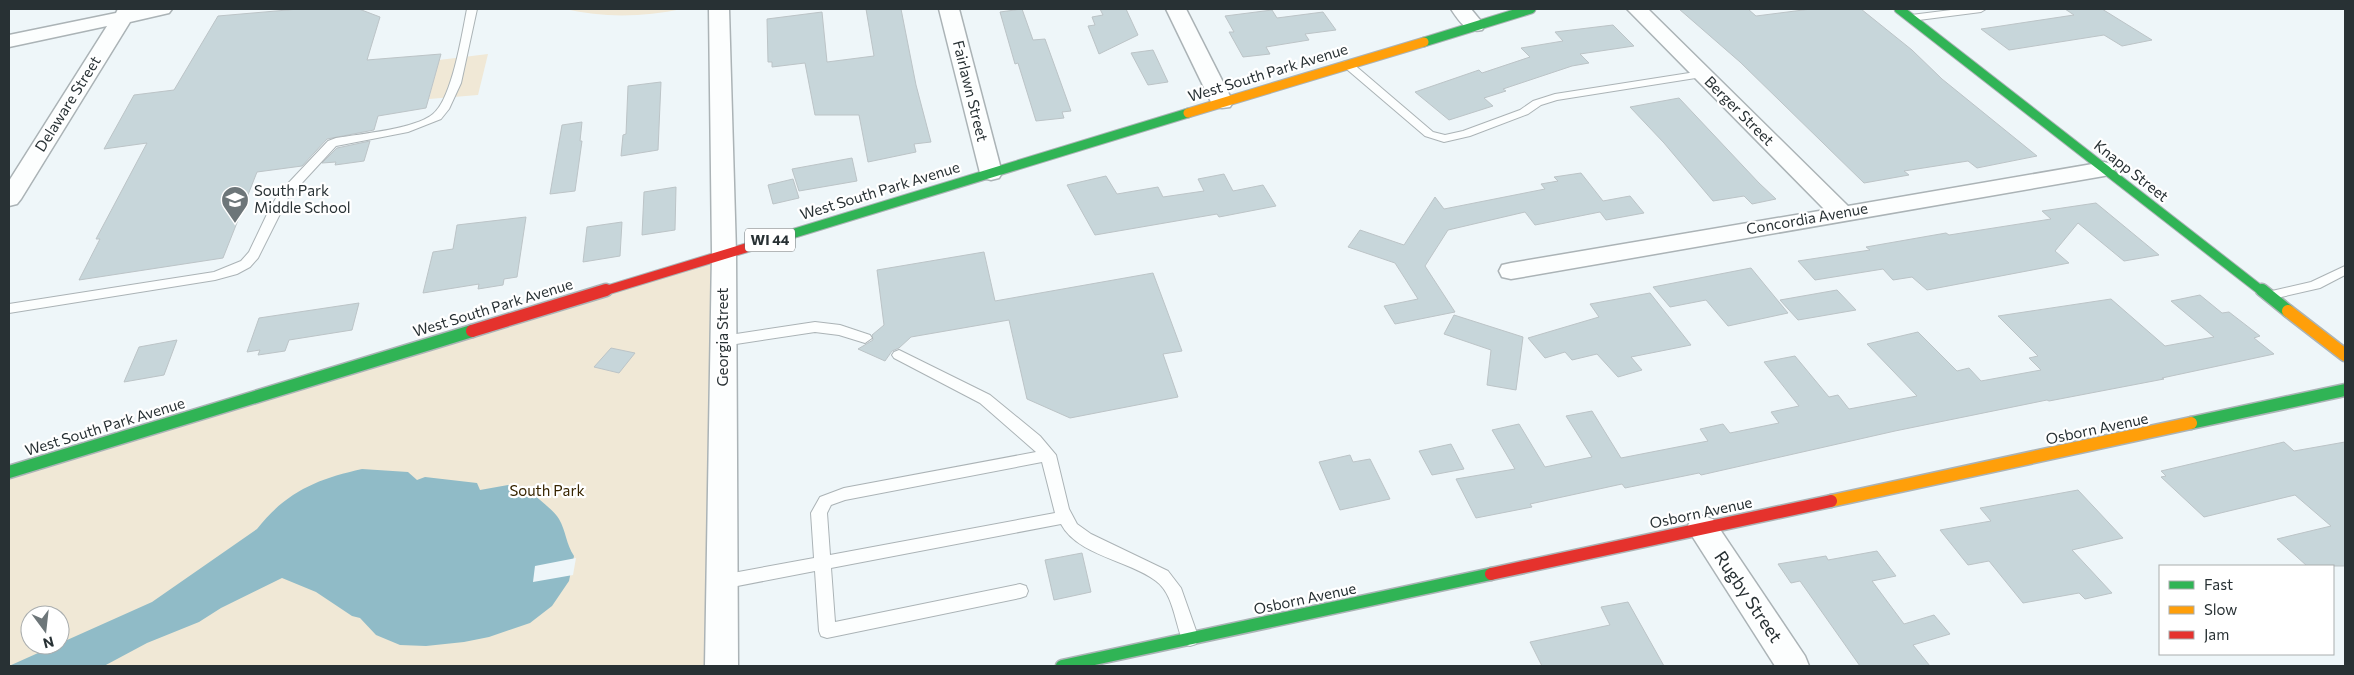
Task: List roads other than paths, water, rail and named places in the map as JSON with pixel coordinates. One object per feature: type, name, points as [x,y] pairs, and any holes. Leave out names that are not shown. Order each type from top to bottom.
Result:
[{"type":"street","points":[[9,41],[125,13],[162,9]]},
{"type":"street","name":"Georgia Street","points":[[719,9],[724,253],[722,666]]},
{"type":"street","name":"Fairlawn Street","points":[[949,9],[991,173]]},
{"type":"street","points":[[1176,9],[1222,102]]},
{"type":"street","points":[[1461,9],[1475,26]]},
{"type":"street","name":"West South Park Avenue","points":[[9,472],[1531,9]]},
{"type":"street","name":"Berger Street","points":[[1637,9],[1842,212]]},
{"type":"street","name":"Knapp Street","points":[[1899,9],[2345,355]]},
{"type":"street","name":"Delaware Street","points":[[9,199],[125,13]]},
{"type":"street","name":"Concordia Avenue","points":[[1511,271],[1842,212],[2104,169]]},
{"type":"street","name":"Osborn Avenue","points":[[1062,666],[2345,390]]},
{"type":"street","name":"Rugby Street","points":[[1702,528],[1794,666]]},
{"type":"lane","points":[[9,309],[203,278],[240,268],[248,263],[283,196],[328,146],[336,142],[424,123],[439,115],[450,99],[472,9]]},
{"type":"lane","points":[[1911,18],[1981,9]]},
{"type":"lane","points":[[1347,64],[1429,134],[1444,139],[1466,134],[1524,112],[1546,99],[1702,74]]},
{"type":"lane","points":[[2268,296],[2315,285],[2345,270]]},
{"type":"lane","points":[[723,341],[815,327],[840,330],[865,338]]},
{"type":"lane","points":[[899,355],[985,399],[1036,440],[1048,455],[1061,510],[1071,528],[1085,539],[1162,576],[1173,588],[1190,639]]},
{"type":"lane","points":[[1020,591],[827,632],[819,513],[825,501],[844,494],[1048,455]]},
{"type":"lane","points":[[722,582],[1065,517]]},
{"type":"water","points":[[362,469],[408,472],[417,480],[425,477],[477,483],[480,490],[508,485],[528,488],[559,519],[574,556],[569,581],[552,606],[530,623],[489,637],[426,646],[400,645],[376,635],[360,618],[352,616],[316,592],[282,578],[221,608],[199,622],[147,643],[104,666],[9,666],[34,655],[70,655],[70,639],[152,602],[257,529],[279,505],[291,496],[331,477]]},
{"type":"place","name":"South Park Middle School","points":[[235,224]]},
{"type":"park label","name":"South Park","points":[[547,491]]}]
